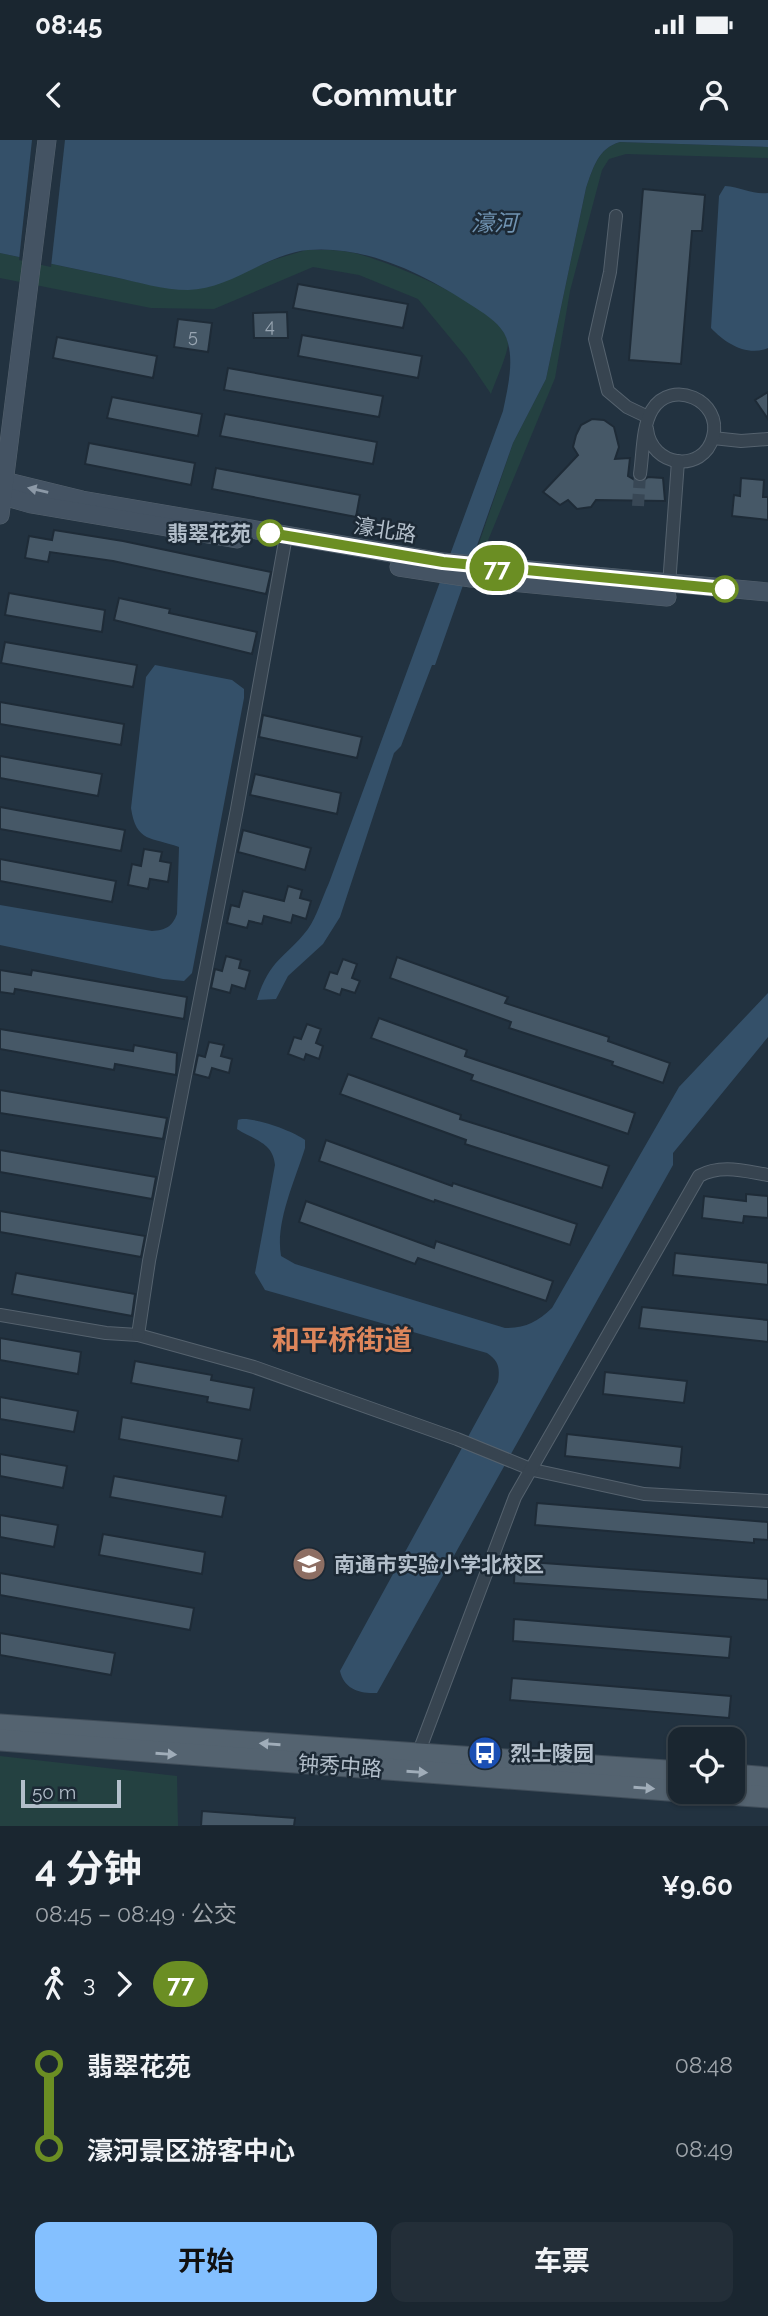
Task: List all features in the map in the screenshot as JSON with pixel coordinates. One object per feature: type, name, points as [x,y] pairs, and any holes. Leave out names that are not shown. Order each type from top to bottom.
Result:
[{"type":"main road","name":"钟秀中路","points":[[0,1725],[668,1771]]},
{"type":"main road","name":"钟秀中路","points":[[0,1740],[668,1790]]},
{"type":"main road","points":[[745,1776],[768,1777]]},
{"type":"main road","points":[[745,1795],[768,1797]]},
{"type":"street","points":[[0,515],[1,487],[33,271],[47,140]]},
{"type":"street","points":[[616,216],[610,272],[595,339],[608,391],[648,423]]},
{"type":"street","points":[[640,474],[648,423],[663,399],[674,395],[697,398],[712,415],[713,438],[700,456],[678,461],[655,451],[648,442],[648,423]]},
{"type":"street","points":[[713,438],[741,442],[768,439]]},
{"type":"street","points":[[669,585],[678,461]]},
{"type":"street","name":"濠北路","points":[[1,487],[43,506],[285,541],[440,568],[768,604]]},
{"type":"street","points":[[138,1335],[149,1261],[237,809],[285,541]]},
{"type":"street","name":"濠北路","points":[[473,572],[768,592]]},
{"type":"street","points":[[418,1754],[515,1497],[533,1470],[699,1176],[711,1169],[734,1169],[768,1175]]},
{"type":"street","points":[[0,1315],[106,1333],[138,1335],[254,1367],[514,1460],[533,1470],[643,1494],[768,1501]]},
{"type":"green space","points":[[620,142],[768,147],[768,158],[626,154],[609,159],[602,170],[570,291],[555,378],[482,555],[476,552],[513,443],[546,379],[586,188],[601,154]]},
{"type":"green space","points":[[306,250],[348,252],[369,257],[442,287],[487,315],[502,329],[508,343],[491,394],[466,357],[418,299],[359,275],[313,267],[214,309],[151,308],[0,278],[0,253],[161,287],[208,287],[273,260]]},
{"type":"green space","points":[[0,1756],[177,1776],[178,1826],[0,1826]]},
{"type":"water","name":"濠河","points":[[0,140],[768,140],[768,147],[620,142],[606,149],[597,160],[586,188],[546,379],[513,443],[435,665],[432,665],[401,746],[394,753],[340,917],[323,944],[288,976],[276,999],[257,1000],[267,975],[308,929],[329,883],[503,411],[510,371],[508,342],[501,329],[489,317],[434,283],[394,264],[351,252],[308,250],[293,253],[219,284],[188,290],[169,289],[0,253]]},
{"type":"water","points":[[725,186],[768,193],[768,348],[760,350],[737,347],[711,328],[719,196]]},
{"type":"water","points":[[155,665],[232,680],[244,689],[192,973],[184,981],[163,979],[0,945],[0,905],[152,931],[168,927],[175,918],[179,847],[141,833],[133,819],[131,808],[146,677]]},
{"type":"water","points":[[768,993],[768,1037],[673,1153],[673,1165],[377,1693],[354,1689],[345,1682],[340,1671],[498,1382],[499,1369],[487,1353],[265,1290],[255,1273],[275,1165],[267,1146],[237,1129],[238,1120],[272,1125],[305,1140],[305,1148],[283,1216],[281,1256],[295,1264],[505,1328],[519,1327],[536,1320],[552,1308],[679,1087]]},
{"type":"pier","points":[[32,140],[65,140],[51,267],[19,260]]},
{"type":"building","points":[[643,189],[705,195],[702,231],[692,231],[681,364],[629,360]]},
{"type":"building","points":[[298,284],[408,304],[403,328],[293,308]]},
{"type":"building","points":[[287,312],[288,338],[254,338],[253,313]]},
{"type":"building","points":[[178,319],[212,323],[208,352],[174,347]]},
{"type":"building","points":[[302,335],[422,356],[418,378],[298,356]]},
{"type":"building","points":[[57,337],[157,356],[153,378],[53,358]]},
{"type":"building","points":[[228,368],[383,396],[379,417],[224,390]]},
{"type":"building","points":[[768,392],[768,419],[755,400]]},
{"type":"building","points":[[112,397],[202,414],[198,436],[107,418]]},
{"type":"building","points":[[225,414],[377,442],[373,464],[220,436]]},
{"type":"building","points":[[592,419],[604,420],[614,427],[619,447],[615,459],[630,458],[628,476],[640,483],[648,477],[663,478],[665,501],[596,500],[591,507],[577,509],[568,500],[560,505],[543,492],[578,455],[573,447],[576,435],[581,425]]},
{"type":"building","points":[[89,443],[195,463],[191,485],[85,464]]},
{"type":"building","points":[[216,468],[360,495],[356,517],[212,489]]},
{"type":"building","points":[[741,478],[764,480],[763,497],[768,497],[768,520],[732,516],[734,495],[740,496]]},
{"type":"building","points":[[54,530],[123,541],[271,572],[266,594],[113,561],[50,552],[48,562],[25,558],[29,536],[52,540]]},
{"type":"building","points":[[9,593],[105,610],[102,632],[5,615]]},
{"type":"building","points":[[119,598],[170,609],[169,613],[257,632],[252,654],[114,620]]},
{"type":"building","points":[[5,642],[137,665],[133,687],[1,663]]},
{"type":"building","points":[[0,702],[124,724],[121,745],[0,724]]},
{"type":"building","points":[[263,715],[362,737],[357,758],[259,737]]},
{"type":"building","points":[[0,756],[102,774],[98,796],[0,778]]},
{"type":"building","points":[[255,774],[341,793],[337,814],[250,795]]},
{"type":"building","points":[[0,807],[125,830],[121,851],[0,829]]},
{"type":"building","points":[[243,830],[311,848],[305,870],[238,852]]},
{"type":"building","points":[[144,849],[162,852],[160,861],[171,863],[168,882],[150,879],[148,889],[128,885],[132,864],[141,866]]},
{"type":"building","points":[[0,859],[116,881],[112,902],[0,881]]},
{"type":"building","points":[[288,886],[302,890],[300,898],[311,901],[306,919],[293,915],[291,923],[264,916],[262,924],[249,921],[247,928],[227,923],[231,905],[239,907],[243,891],[284,901]]},
{"type":"building","points":[[226,956],[241,960],[239,968],[250,971],[245,989],[232,985],[230,993],[211,988],[215,969],[222,971]]},
{"type":"building","points":[[397,957],[508,997],[505,1003],[609,1037],[608,1041],[670,1063],[663,1083],[612,1065],[613,1062],[509,1028],[511,1022],[390,978]]},
{"type":"building","points":[[343,959],[357,964],[352,978],[360,981],[355,993],[342,989],[340,995],[324,989],[330,972],[337,974]]},
{"type":"building","points":[[0,970],[31,975],[32,970],[187,997],[184,1019],[15,989],[14,994],[0,992]]},
{"type":"building","points":[[379,1018],[467,1050],[465,1056],[635,1113],[628,1134],[471,1080],[473,1075],[371,1038]]},
{"type":"building","points":[[307,1024],[321,1029],[316,1043],[323,1046],[319,1059],[306,1054],[304,1060],[288,1054],[294,1037],[301,1039]]},
{"type":"building","points":[[0,1029],[133,1051],[134,1045],[177,1053],[176,1075],[115,1064],[114,1070],[0,1049]]},
{"type":"building","points":[[209,1042],[224,1045],[221,1056],[232,1059],[229,1073],[212,1068],[209,1078],[194,1074],[198,1055],[205,1057]]},
{"type":"building","points":[[348,1074],[461,1115],[460,1119],[609,1166],[602,1188],[465,1144],[466,1140],[340,1094]]},
{"type":"building","points":[[0,1090],[167,1118],[163,1139],[0,1113]]},
{"type":"building","points":[[326,1140],[452,1186],[453,1183],[577,1224],[570,1245],[435,1200],[434,1202],[319,1161]]},
{"type":"building","points":[[0,1150],[156,1177],[152,1199],[0,1172]]},
{"type":"building","points":[[746,1194],[768,1196],[768,1218],[744,1216],[743,1223],[702,1218],[704,1196],[746,1201]]},
{"type":"building","points":[[306,1201],[434,1248],[436,1241],[553,1281],[546,1301],[418,1258],[415,1264],[299,1222]]},
{"type":"building","points":[[0,1211],[145,1236],[141,1257],[0,1232]]},
{"type":"building","points":[[675,1253],[768,1263],[768,1285],[673,1275]]},
{"type":"building","points":[[16,1273],[135,1294],[132,1316],[12,1294]]},
{"type":"building","points":[[642,1307],[768,1320],[768,1342],[639,1328]]},
{"type":"building","points":[[0,1338],[81,1352],[78,1374],[0,1360]]},
{"type":"building","points":[[135,1361],[212,1375],[211,1380],[254,1388],[250,1410],[207,1402],[208,1397],[131,1383]]},
{"type":"building","points":[[605,1372],[687,1381],[684,1403],[603,1394]]},
{"type":"building","points":[[0,1397],[78,1411],[74,1432],[0,1419]]},
{"type":"building","points":[[122,1417],[242,1439],[238,1461],[119,1439]]},
{"type":"building","points":[[567,1434],[682,1447],[680,1468],[565,1456]]},
{"type":"building","points":[[0,1454],[67,1466],[63,1488],[0,1476]]},
{"type":"building","points":[[114,1476],[226,1496],[222,1517],[110,1497]]},
{"type":"building","points":[[537,1503],[768,1522],[768,1540],[754,1539],[754,1543],[535,1525]]},
{"type":"building","points":[[0,1515],[58,1525],[54,1547],[0,1537]]},
{"type":"building","points":[[103,1534],[205,1552],[202,1574],[99,1555]]},
{"type":"building","points":[[515,1561],[768,1579],[768,1600],[514,1583]]},
{"type":"building","points":[[0,1573],[194,1608],[190,1630],[0,1595]]},
{"type":"building","points":[[514,1619],[731,1637],[729,1658],[513,1641]]},
{"type":"building","points":[[0,1633],[115,1653],[111,1675],[0,1655]]},
{"type":"building","points":[[512,1678],[731,1696],[729,1718],[510,1700]]},
{"type":"building","points":[[202,1811],[295,1818],[294,1826],[201,1826]]},
{"type":"tunnel","points":[[638,506],[640,474]]},
{"type":"bus line","name":"77","points":[[270,533],[474,566],[725,589]]},
{"type":"place","name":"翡翠花苑","points":[[270,533]]},
{"type":"place","name":"南通市实验小学北校区","points":[[309,1564]]},
{"type":"place","name":"烈士陵园","points":[[485,1753]]},
{"type":"district","name":"和平桥街道","points":[[342,1340]]}]
